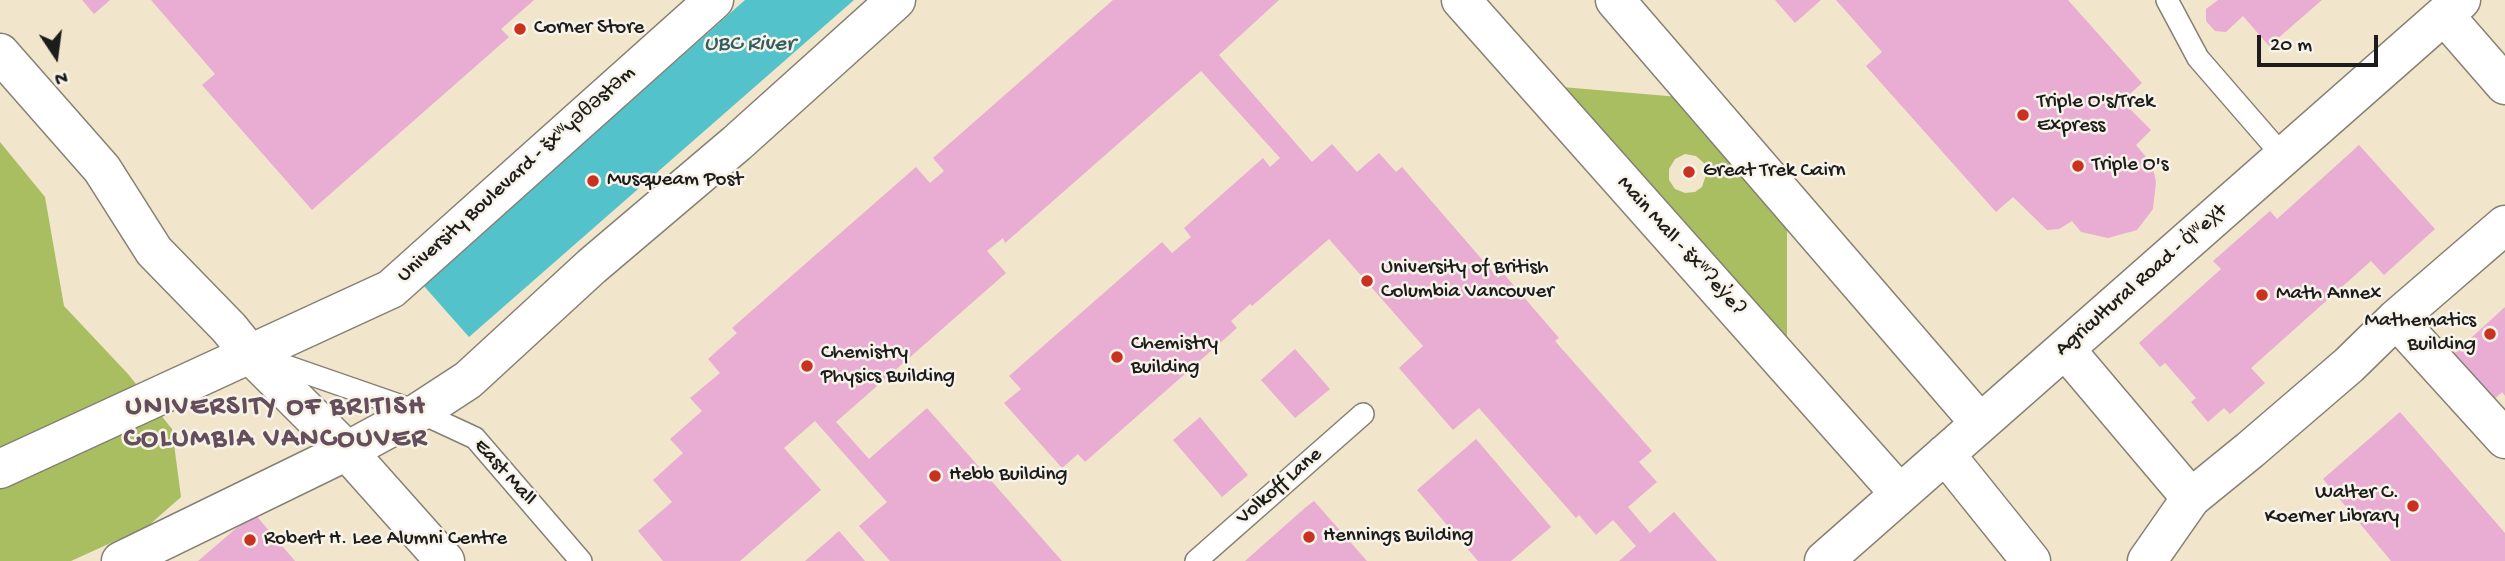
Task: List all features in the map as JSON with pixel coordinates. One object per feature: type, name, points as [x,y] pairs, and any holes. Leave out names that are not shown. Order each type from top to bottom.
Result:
[{"type":"street","name":"University Boulevard - šxʷyəθəstəm","points":[[0,469],[391,289],[714,0]]},
{"type":"street","points":[[121,561],[346,451],[419,412],[468,380],[592,266],[737,142],[896,0]]},
{"type":"street","name":"Main Mall - šxʷʔey̓eʔ","points":[[1461,0],[1900,494]]},
{"type":"street","points":[[1615,0],[1980,423]]},
{"type":"street","points":[[2452,7],[2505,85]]},
{"type":"street","name":"Agricultural Road - q̓ʷeχt","points":[[1824,561],[2452,7]]},
{"type":"street","points":[[0,53],[102,169],[154,251],[346,451],[445,561]]},
{"type":"street","points":[[2147,561],[2191,498],[2270,433],[2505,225]]},
{"type":"street","points":[[2396,319],[2505,439]]},
{"type":"street","points":[[2065,349],[2191,498]]},
{"type":"street","points":[[1945,454],[2031,561]]},
{"type":"lane","points":[[2167,0],[2198,58],[2283,156]]},
{"type":"lane","name":"East Mall","points":[[250,354],[419,412],[475,438],[581,561]]},
{"type":"lane","name":"Volkoff Lane","points":[[1196,561],[1363,414]]},
{"type":"green space","points":[[1562,87],[1679,97],[1787,219],[1787,343]],"holes":[[[1685,154],[1696,156],[1705,164],[1707,172],[1702,187],[1695,192],[1685,193],[1675,189],[1669,180],[1669,169],[1675,159]]]},
{"type":"green space","points":[[0,142],[45,197],[64,306],[128,374],[172,429],[181,497],[148,526],[71,561],[0,561]]},
{"type":"water","name":"UBC River","points":[[745,0],[854,0],[469,337],[423,285]]},
{"type":"building","points":[[82,0],[110,0],[94,14]]},
{"type":"building","points":[[151,0],[534,0],[501,29],[509,37],[312,210],[202,85],[215,74]]},
{"type":"building","points":[[1113,0],[1279,0],[1219,55],[1312,162],[1332,144],[1357,172],[1379,153],[1396,172],[1402,167],[1498,278],[1503,273],[1559,338],[1555,341],[1652,451],[1639,462],[1657,482],[1628,507],[1650,533],[1674,512],[1717,561],[1619,561],[1636,546],[1613,520],[1596,535],[1579,515],[1576,518],[1479,408],[1453,430],[1399,368],[1423,346],[1329,239],[1231,321],[1237,328],[1085,462],[1078,454],[1062,468],[1004,403],[1021,389],[1009,376],[1162,242],[1172,253],[1191,237],[1184,228],[1263,158],[1270,167],[1280,158],[1201,71],[1005,243],[1003,238],[987,251],[1006,273],[836,422],[869,459],[927,408],[1062,561],[890,561],[859,526],[887,502],[815,421],[784,448],[821,490],[740,561],[663,561],[638,531],[672,502],[653,480],[683,453],[670,439],[702,411],[690,398],[720,373],[708,359],[737,333],[732,328],[916,167],[930,183],[944,171],[933,158]]},
{"type":"building","points":[[1775,0],[1821,0],[1795,23]]},
{"type":"building","name":"Triple O's/Trek Express","points":[[1836,0],[2068,0],[2142,83],[2122,101],[2151,130],[2136,145],[2152,164],[2156,182],[2153,209],[2137,230],[2108,238],[2081,232],[2072,221],[2059,229],[2047,230],[2013,197],[1996,212],[1866,66],[1882,52]]},
{"type":"building","points":[[2218,0],[2322,0],[2269,46],[2243,16],[2226,32],[2215,31],[2206,21],[2206,9]]},
{"type":"building","name":"Math Annex","points":[[2359,145],[2435,229],[2384,275],[2371,261],[2251,368],[2265,383],[2230,414],[2224,408],[2208,422],[2191,402],[2196,398],[2165,363],[2160,367],[2139,343],[2221,269],[2213,261],[2270,211],[2277,219]]},
{"type":"building","name":"Mathematics Building","points":[[2505,307],[2505,396],[2502,392],[2489,404],[2449,358]]},
{"type":"building","points":[[1295,349],[1330,389],[1295,418],[1261,380]]},
{"type":"building","name":"Walter C. Koerner Library","points":[[2400,412],[2505,533],[2505,561],[2391,561],[2323,479]]},
{"type":"building","points":[[1200,417],[1248,475],[1222,497],[1173,440]]},
{"type":"building","points":[[1476,439],[1551,527],[1511,561],[1478,561],[1417,490]]},
{"type":"building","name":"Hennings Building","points":[[1314,501],[1367,561],[1245,561],[1306,507]]},
{"type":"building","name":"Robert H. Lee Alumni Centre","points":[[254,513],[295,561],[198,561]]},
{"type":"building","points":[[839,531],[865,561],[805,561]]},
{"type":"place","name":"Corner Store","points":[[520,29]]},
{"type":"place","name":"Triple O's/Trek Express","points":[[2023,115]]},
{"type":"place","name":"Triple O's","points":[[2078,166]]},
{"type":"place","name":"Great Trek Cairn","points":[[1689,172]]},
{"type":"place","name":"Musqueam Post","points":[[593,181]]},
{"type":"place","name":"University of British Columbia Vancouver","points":[[1367,281]]},
{"type":"place","name":"Math Annex","points":[[2262,295]]},
{"type":"place","name":"Mathematics Building","points":[[2490,334]]},
{"type":"place","name":"Chemistry Building","points":[[1117,357]]},
{"type":"place","name":"Chemistry Physics Building","points":[[807,366]]},
{"type":"place","name":"Hebb Building","points":[[935,476]]},
{"type":"place","name":"Walter C. Koerner Library","points":[[2413,506]]},
{"type":"place","name":"Hennings Building","points":[[1309,537]]},
{"type":"place","name":"Robert H. Lee Alumni Centre","points":[[250,540]]},
{"type":"district","name":"UNIVERSITY OF BRITISH COLUMBIA VANCOUVER","points":[[276,425]]}]
